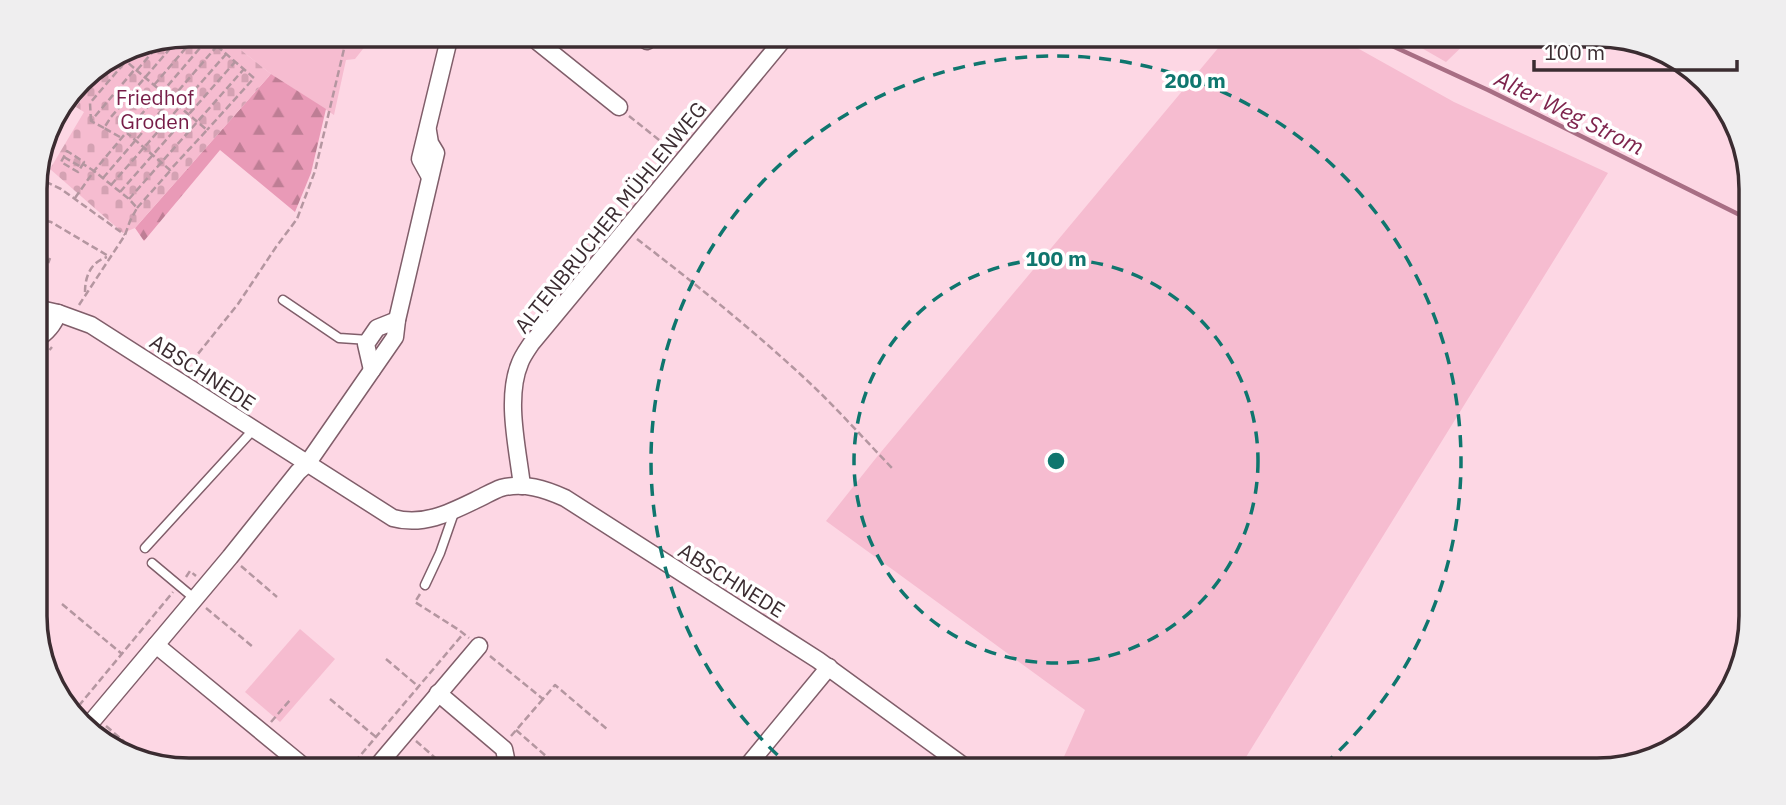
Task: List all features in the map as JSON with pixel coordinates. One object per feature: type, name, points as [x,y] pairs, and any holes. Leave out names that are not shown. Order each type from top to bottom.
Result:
[{"type":"street","points":[[94,720],[307,464],[395,337],[430,177],[420,159],[447,48]]},
{"type":"street","points":[[545,48],[619,107]]},
{"type":"street","name":"ALTENBRUCHER MÜHLENWEG","points":[[522,486],[513,396],[520,362],[531,344],[777,48]]},
{"type":"street","name":"ABSCHNEDE","points":[[48,308],[90,325],[393,518],[420,521],[440,516],[501,488],[544,488],[565,498],[829,667],[951,757]]},
{"type":"street","points":[[48,330],[58,313]]},
{"type":"street","points":[[372,370],[366,344],[377,328],[397,320]]},
{"type":"street","points":[[156,645],[293,758]]},
{"type":"street","points":[[384,758],[479,646]]},
{"type":"street","points":[[754,758],[829,667]]},
{"type":"street","points":[[438,694],[502,747],[506,758]]},
{"type":"lane","points":[[283,300],[339,338],[369,340]]},
{"type":"lane","points":[[145,548],[253,430]]},
{"type":"lane","points":[[425,585],[456,510]]},
{"type":"lane","points":[[152,563],[195,599]]},
{"type":"path","points":[[154,85],[187,48]]},
{"type":"path","points":[[75,198],[121,138],[200,48]]},
{"type":"path","points":[[103,178],[216,48]]},
{"type":"path","points":[[76,312],[125,235],[137,208],[254,78],[221,48]]},
{"type":"path","points":[[176,381],[238,304],[297,219],[315,171],[345,48]]},
{"type":"path","points":[[104,128],[169,49]]},
{"type":"path","points":[[90,121],[151,53]]},
{"type":"path","points":[[111,185],[227,53]]},
{"type":"path","points":[[127,62],[207,130]]},
{"type":"path","points":[[120,192],[235,62]]},
{"type":"path","points":[[90,121],[90,103],[124,63]]},
{"type":"path","points":[[129,199],[244,69]]},
{"type":"path","points":[[619,107],[676,154]]},
{"type":"path","points":[[90,121],[121,138]]},
{"type":"path","points":[[126,133],[170,170]]},
{"type":"path","points":[[64,156],[94,171],[137,208]]},
{"type":"path","points":[[48,183],[75,198],[125,235]]},
{"type":"path","points":[[48,221],[110,257]]},
{"type":"path","points":[[626,231],[765,343],[814,387],[892,468]]},
{"type":"path","points":[[86,295],[85,282],[89,270],[105,256],[110,257]]},
{"type":"path","points":[[89,270],[98,275]]},
{"type":"path","points":[[230,557],[277,597]]},
{"type":"path","points":[[79,705],[190,571],[207,585]]},
{"type":"path","points":[[358,758],[462,633],[415,602],[425,585]]},
{"type":"path","points":[[195,599],[253,647]]},
{"type":"path","points":[[62,604],[122,654]]},
{"type":"path","points":[[479,646],[543,699]]},
{"type":"path","points":[[386,659],[419,687]]},
{"type":"path","points":[[493,758],[555,685],[608,730]]},
{"type":"path","points":[[330,699],[376,737]]},
{"type":"path","points":[[263,733],[290,700]]},
{"type":"path","points":[[516,730],[548,758]]},
{"type":"path","points":[[406,732],[435,758]]},
{"type":"green space","points":[[1219,47],[1356,47],[1454,102],[1608,173],[1246,757],[1064,757],[1085,710],[826,521]]},
{"type":"green space","points":[[1420,47],[1461,47],[1446,62]]},
{"type":"green space","points":[[238,48],[364,48],[355,59],[346,60],[334,115],[271,74]]},
{"type":"green space","name":"Friedhof Groden","points":[[238,48],[271,74],[135,228],[123,233],[50,169],[84,112],[76,107],[89,89],[110,71],[135,58],[162,50]]},
{"type":"green space","points":[[271,74],[326,109],[311,173],[295,212],[220,150],[144,241],[135,228]]},
{"type":"green space","points":[[300,629],[335,659],[280,722],[245,692]]},
{"type":"waterway","name":"Alter Weg Strom","points":[[1395,47],[1488,90],[1739,215]]}]
